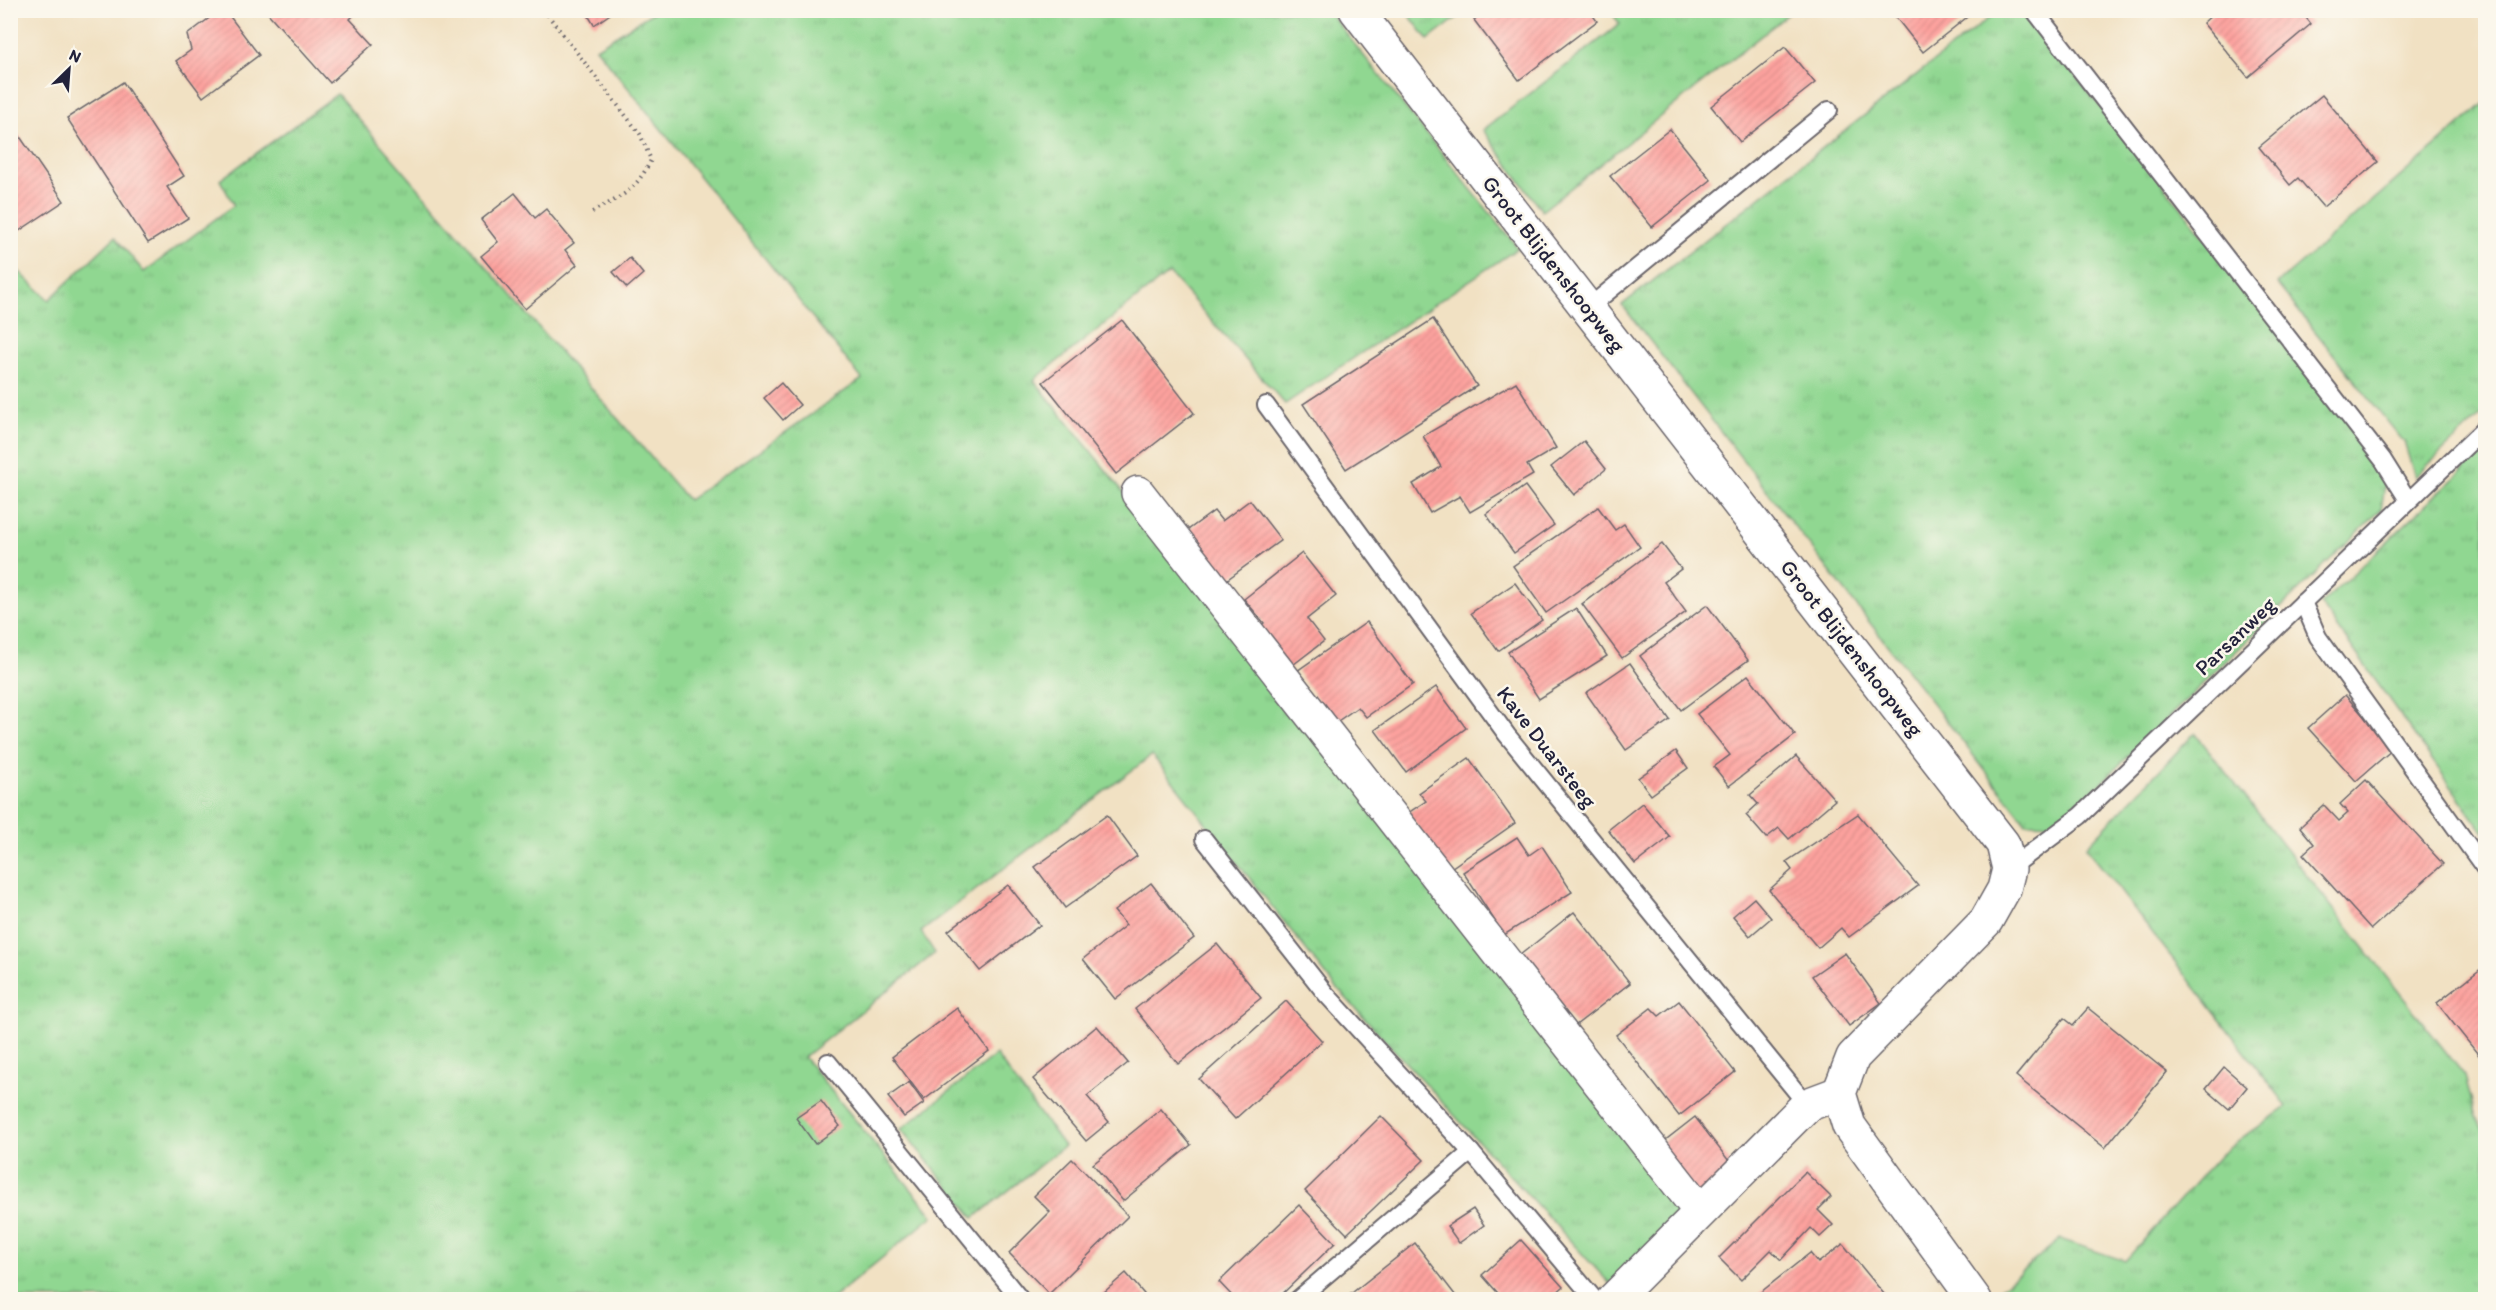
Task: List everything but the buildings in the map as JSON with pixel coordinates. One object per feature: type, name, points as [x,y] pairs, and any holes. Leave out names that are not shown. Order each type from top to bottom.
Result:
[{"type":"street","name":"Groot Blijdenshoopweg","points":[[1356,10],[2003,844],[2009,869]]},
{"type":"street","points":[[1138,493],[1700,1211]]},
{"type":"street","points":[[1975,1299],[1849,1126],[1839,1093],[1853,1057],[1986,921],[2004,889],[2009,869]]},
{"type":"street","points":[[1613,1299],[1807,1106],[1839,1093]]},
{"type":"lane","points":[[2034,10],[2383,460],[2408,500]]},
{"type":"lane","points":[[1588,308],[1829,110]]},
{"type":"lane","name":"Kave Duarsteeg","points":[[1266,405],[1507,735],[1807,1106]]},
{"type":"lane","name":"Parsanweg","points":[[2009,869],[2079,816],[2486,427]]},
{"type":"lane","points":[[2303,602],[2318,637],[2486,870]]},
{"type":"lane","points":[[1204,839],[1326,994],[1471,1152],[1595,1299]]},
{"type":"lane","points":[[828,1062],[1022,1299]]},
{"type":"lane","points":[[1297,1299],[1471,1152]]},
{"type":"path","points":[[544,10],[639,134],[651,160],[641,179],[626,194],[592,212]]},
{"type":"green space","points":[[655,11],[1328,11],[1518,248],[1285,404],[1169,273],[1034,380],[1694,1206],[1611,1285],[1334,985],[1152,755],[921,932],[935,953],[804,1057],[933,1216],[832,1299],[11,1299],[10,263],[49,300],[115,237],[144,272],[234,205],[220,180],[337,94],[688,500],[862,379],[596,48]]},
{"type":"green space","points":[[1406,11],[1466,11],[1428,40]]},
{"type":"green space","points":[[1610,11],[1792,11],[1542,211],[1483,130],[1620,24]]},
{"type":"green space","points":[[1998,11],[2024,11],[2380,456],[2385,484],[2381,510],[2059,824],[2026,823],[1622,305]]},
{"type":"green space","points":[[2485,103],[2485,412],[2415,477],[2404,442],[2277,284]]},
{"type":"green space","points":[[2485,449],[2485,834],[2321,604]]},
{"type":"green space","points":[[2195,733],[2465,1076],[2476,1117],[2485,1132],[2485,1299],[1987,1300],[2060,1239],[2125,1261],[2221,1154],[2287,1106],[2086,847]]},
{"type":"green space","points":[[996,1055],[1064,1146],[974,1218],[901,1129]]}]
